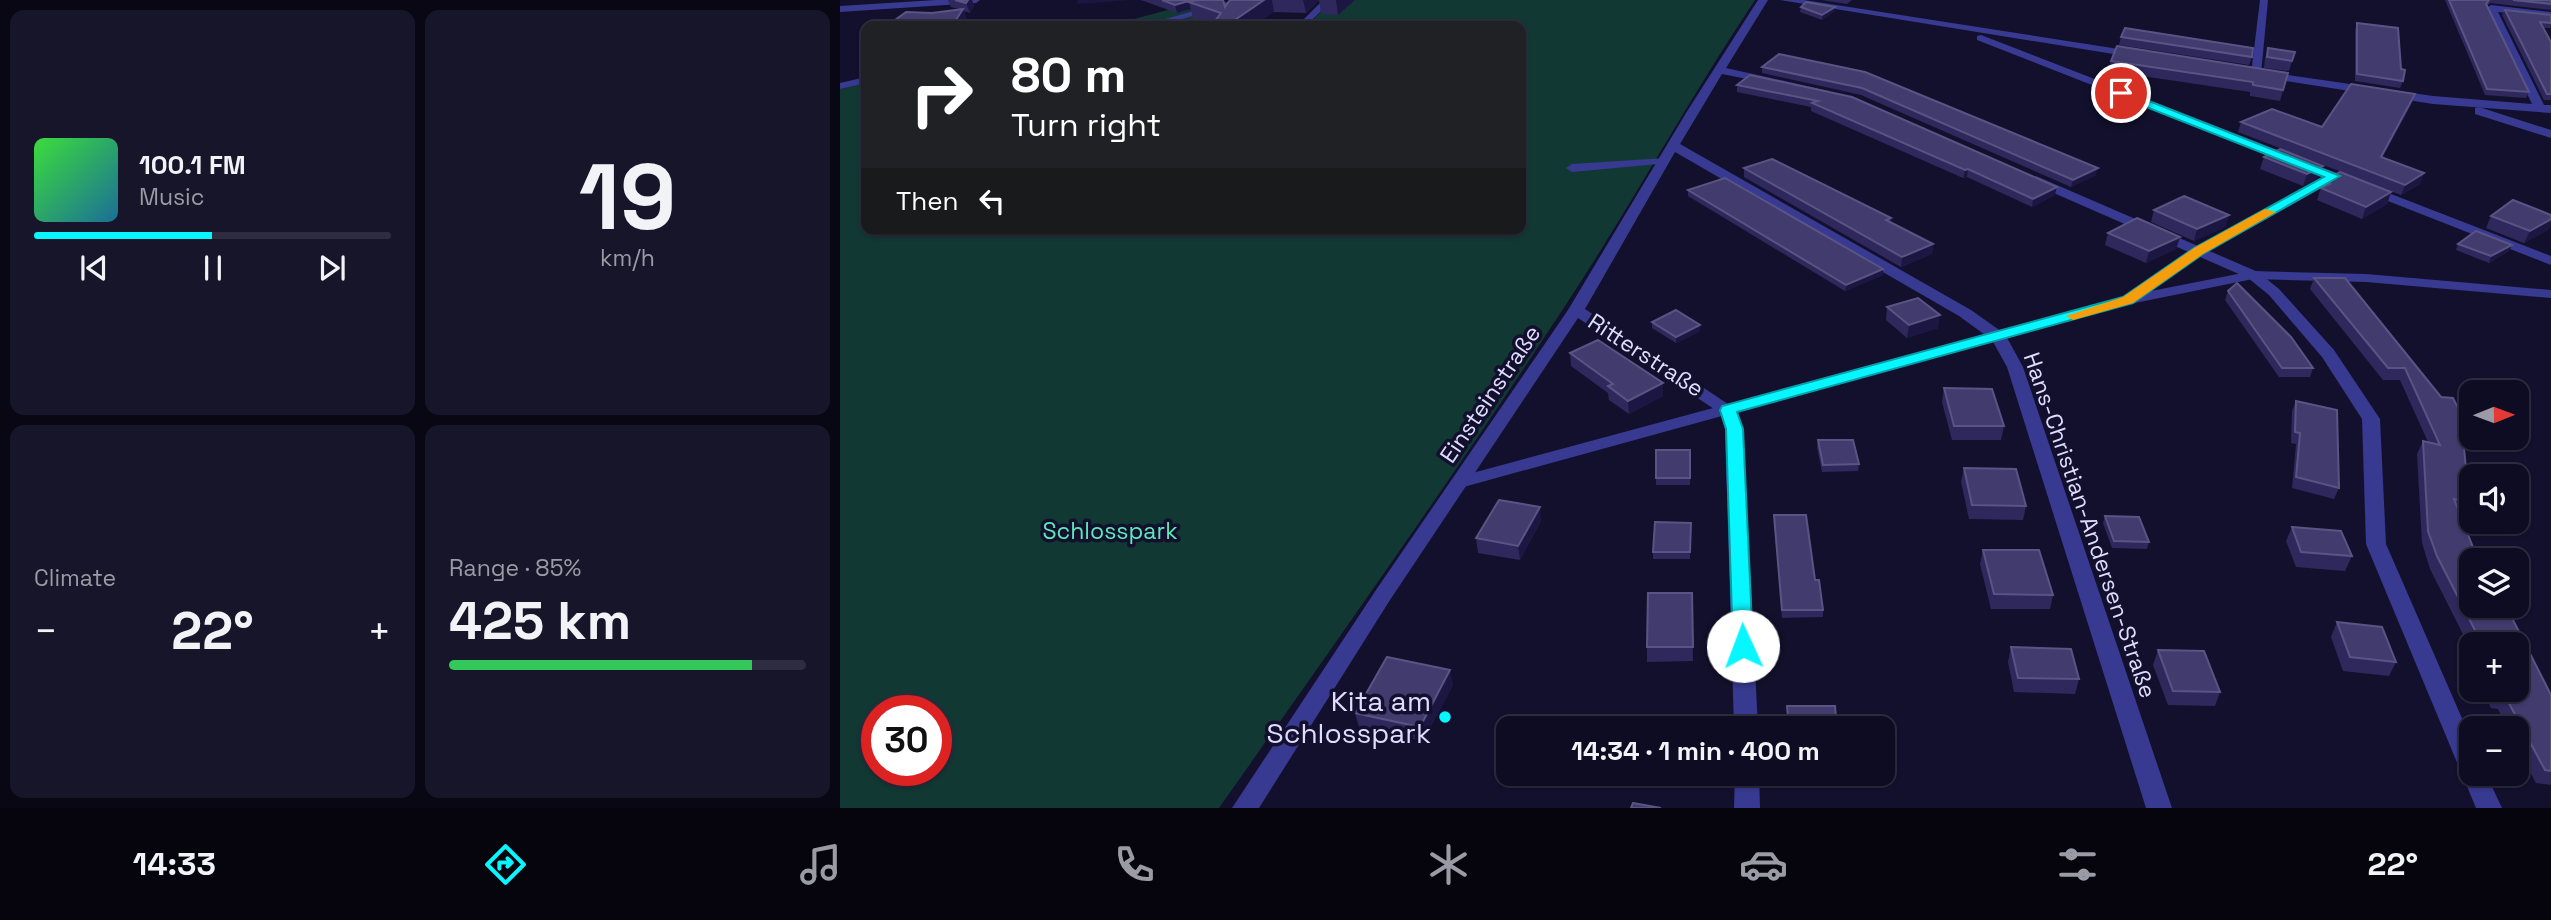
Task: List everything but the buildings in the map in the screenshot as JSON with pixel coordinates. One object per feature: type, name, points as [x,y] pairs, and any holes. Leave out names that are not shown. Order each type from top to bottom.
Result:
[{"type":"street","points":[[1162,21],[1232,1],[1246,0]]},
{"type":"street","name":"Einsteinstraße","points":[[1245,808],[1576,310],[1763,0]]},
{"type":"street","points":[[1785,0],[2148,56]]},
{"type":"street","points":[[2546,109],[2491,8],[2551,15]]},
{"type":"street","points":[[1953,27],[2551,261]]},
{"type":"street","points":[[1720,70],[1844,96]]},
{"type":"street","points":[[2242,72],[2463,104],[2546,109]]},
{"type":"street","points":[[840,86],[861,81]]},
{"type":"street","points":[[2463,104],[2551,134]]},
{"type":"street","name":"Hans-Christian-Andersen-Straße","points":[[1670,153],[1965,313],[1999,337],[2015,367],[2159,808]]},
{"type":"street","points":[[2020,173],[2253,275],[2274,292],[2328,354],[2371,419],[2376,544],[2459,739]]},
{"type":"street","name":"Ritterstraße","points":[[1576,310],[1728,410],[1734,429],[1746,716]]},
{"type":"street","points":[[1747,786],[1747,808]]},
{"type":"street","points":[[2479,786],[2488,808]]},
{"type":"lane","points":[[840,11],[976,0]]},
{"type":"lane","points":[[1306,21],[1328,0]]},
{"type":"lane","points":[[2256,74],[2264,0]]},
{"type":"lane","points":[[840,11],[922,15]]},
{"type":"lane","points":[[1572,169],[1670,153]]},
{"type":"lane","points":[[2128,300],[2199,251],[2334,176]]},
{"type":"lane","points":[[1460,482],[2128,300],[2253,275],[2367,278],[2551,295]]},
{"type":"green space","points":[[1221,0],[1234,7],[1192,21],[1127,21],[1194,3]]},
{"type":"green space","name":"Schlosspark","points":[[1339,0],[1755,0],[1523,370],[1219,808],[840,808],[840,89],[861,83],[861,235],[1526,235],[1526,21],[1312,21],[1329,3]]},
{"type":"slow traffic","points":[[2073,316],[2128,300],[2199,251],[2270,212]]},
{"type":"place","name":"Kita am Schlosspark","points":[[1445,717]]},
{"type":"route","points":[[1743,646],[1734,429],[1728,410],[2128,300],[2199,251],[2334,176],[2121,93]]}]
